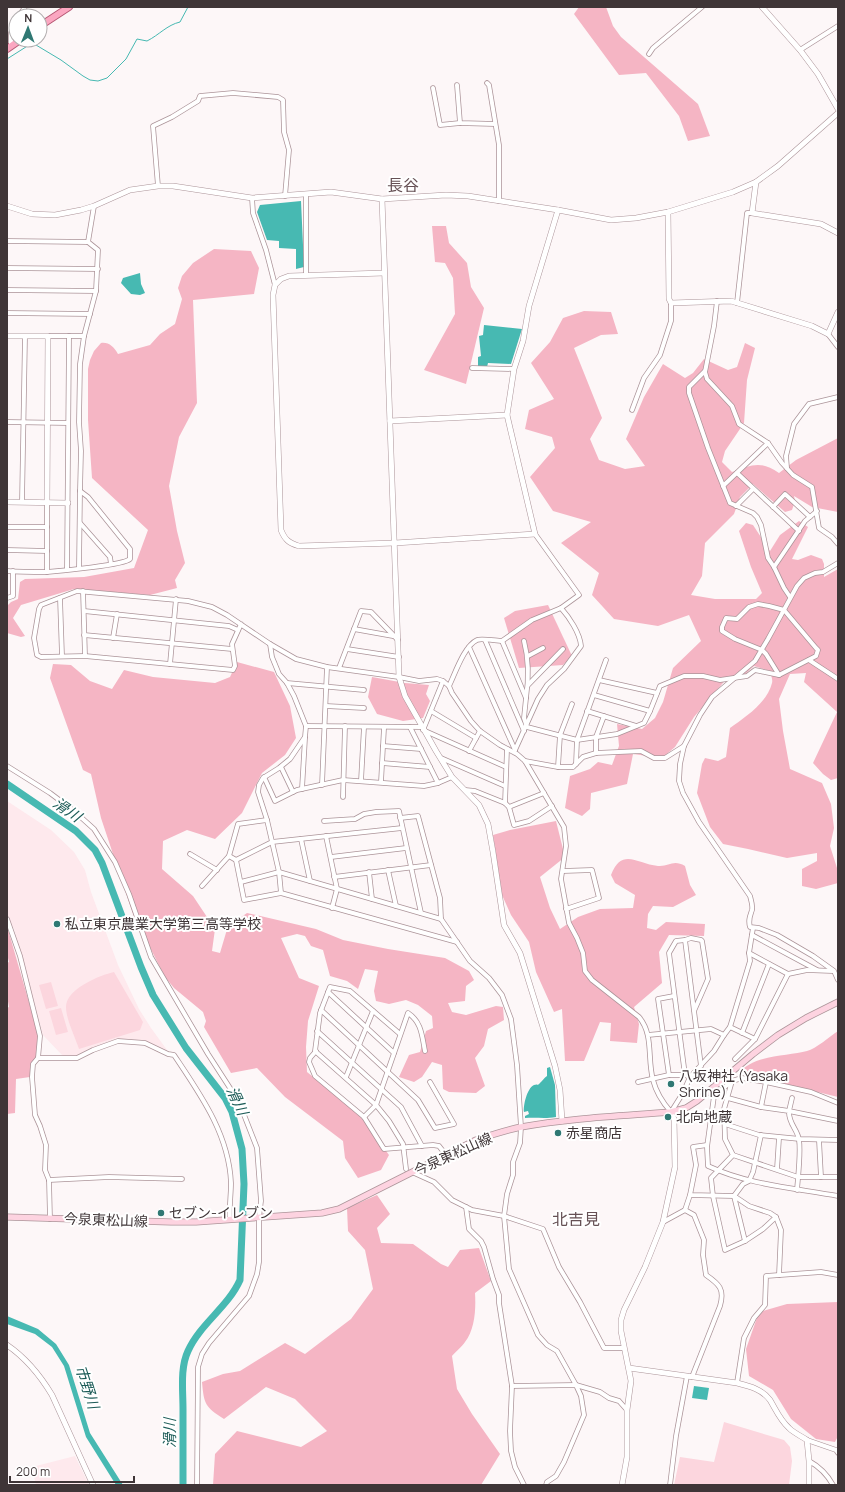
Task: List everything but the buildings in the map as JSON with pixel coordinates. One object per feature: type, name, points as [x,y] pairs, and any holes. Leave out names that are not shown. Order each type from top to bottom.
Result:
[{"type":"main road","points":[[48,21],[69,7]]},
{"type":"main road","name":"今泉東松山線","points":[[7,1217],[171,1222],[322,1213],[339,1209],[354,1203],[476,1140],[521,1128],[562,1121],[671,1112],[686,1108],[697,1101],[778,1035],[806,1018],[838,1002]]},
{"type":"street","points":[[649,54],[653,48],[702,7]]},
{"type":"street","points":[[762,7],[800,50],[818,74],[838,109]]},
{"type":"street","points":[[800,50],[838,26]]},
{"type":"street","points":[[487,83],[489,86],[499,145],[499,201]]},
{"type":"street","points":[[457,85],[460,123]]},
{"type":"street","points":[[433,88],[440,125],[460,123],[495,124]]},
{"type":"street","points":[[158,186],[153,126],[172,117],[198,101],[200,96],[233,93],[278,96],[283,100],[284,132],[289,150],[285,196]]},
{"type":"street","points":[[7,206],[32,214],[47,215],[81,210],[94,206],[130,190],[158,186],[174,186],[252,198],[331,192],[382,199],[446,195],[468,196],[558,210],[615,221],[668,212],[733,192],[756,182],[778,166],[838,113]]},
{"type":"street","points":[[752,213],[756,182]]},
{"type":"street","points":[[306,194],[306,274]]},
{"type":"street","points":[[252,198],[253,213],[266,250],[275,285],[273,294],[281,530],[290,544],[299,546],[395,543],[535,534]]},
{"type":"street","points":[[382,199],[399,677],[405,696],[440,758],[452,777],[479,805],[488,824],[504,925],[520,953],[555,1066],[560,1090],[562,1121]]},
{"type":"street","points":[[88,242],[94,206]]},
{"type":"street","points":[[449,686],[469,647],[478,639],[502,641],[532,620],[561,608],[579,595],[535,534],[507,415],[514,369],[523,341],[529,306],[558,210]]},
{"type":"street","points":[[632,410],[644,378],[660,355],[671,321],[671,303],[669,299],[668,212]]},
{"type":"street","points":[[737,303],[747,213],[821,224],[838,233]]},
{"type":"street","points":[[7,241],[88,242],[98,250],[96,292],[84,336],[80,364],[80,568]]},
{"type":"street","points":[[7,268],[98,269]]},
{"type":"street","points":[[275,285],[281,278],[306,274],[384,273]]},
{"type":"street","points":[[7,290],[96,292]]},
{"type":"street","points":[[671,303],[717,301],[737,303],[812,326],[828,334],[838,347]]},
{"type":"street","points":[[717,301],[714,326],[705,371],[707,379],[732,406],[739,424],[768,443],[793,475],[812,488],[819,528],[832,536],[838,544]]},
{"type":"street","points":[[828,334],[838,312]]},
{"type":"street","points":[[7,313],[90,314]]},
{"type":"street","points":[[7,336],[84,336]]},
{"type":"street","points":[[22,502],[25,336]]},
{"type":"street","points":[[47,572],[48,336]]},
{"type":"street","points":[[67,569],[69,336]]},
{"type":"street","points":[[472,368],[514,369]]},
{"type":"street","points":[[705,371],[689,387],[689,393],[708,448],[730,503],[757,517],[761,525],[768,558],[790,597]]},
{"type":"street","points":[[787,468],[786,456],[790,446],[794,424],[809,404],[838,397]]},
{"type":"street","points":[[390,421],[507,415]]},
{"type":"street","points":[[7,422],[68,423]]},
{"type":"street","points":[[724,486],[768,443]]},
{"type":"street","points":[[737,473],[799,531]]},
{"type":"street","points":[[736,506],[753,489]]},
{"type":"street","points":[[7,571],[47,572],[127,562],[130,559],[130,549],[88,497],[80,491]]},
{"type":"street","points":[[773,507],[785,494],[810,517]]},
{"type":"street","points":[[7,502],[68,503]]},
{"type":"street","points":[[774,567],[799,531],[817,511]]},
{"type":"street","points":[[80,523],[110,557],[111,564]]},
{"type":"street","points":[[7,527],[47,527]]},
{"type":"street","points":[[832,536],[838,536]]},
{"type":"street","points":[[7,550],[47,551]]},
{"type":"street","points":[[838,563],[823,572],[815,573],[804,578],[797,586],[755,661],[712,697],[700,715],[684,746],[680,764],[680,781],[683,793],[699,822],[750,896],[752,906],[752,911],[749,915],[750,927],[759,928],[777,935],[813,956],[834,971],[838,980]]},
{"type":"street","points":[[7,598],[12,596],[13,571]]},
{"type":"street","points":[[241,624],[232,644],[235,666],[233,670],[85,656],[41,657],[37,655],[34,638],[38,609],[41,605],[77,591],[176,599],[202,604],[212,607],[227,615],[241,624],[270,644],[296,659],[327,667],[419,681],[437,679],[443,681],[449,686],[462,709],[480,731],[507,750],[516,752]]},
{"type":"street","points":[[83,591],[85,656]]},
{"type":"street","points":[[60,598],[62,656]]},
{"type":"street","points":[[170,664],[176,599]]},
{"type":"street","points":[[526,729],[577,740],[618,734],[644,723],[660,686],[684,676],[703,676],[720,680],[747,676],[755,670],[779,675],[816,656],[818,650],[784,610],[758,604],[749,607],[737,619],[726,618],[722,626],[722,631],[735,639],[762,650],[779,675]]},
{"type":"street","points":[[516,752],[538,699],[547,685],[564,670],[581,646],[574,626],[569,617],[561,608]]},
{"type":"street","points":[[84,611],[230,626],[238,630]]},
{"type":"street","points":[[339,668],[361,612],[371,612],[398,641]]},
{"type":"street","points":[[113,638],[117,614]]},
{"type":"street","points":[[354,629],[393,636]]},
{"type":"street","points":[[84,635],[232,649]]},
{"type":"street","points":[[485,640],[526,729]]},
{"type":"street","points":[[502,641],[526,698]]},
{"type":"street","points":[[524,641],[528,656],[528,685],[524,718],[526,729]]},
{"type":"street","points":[[270,644],[272,657],[279,674],[287,683],[294,696],[306,726],[302,789]]},
{"type":"street","points":[[469,647],[516,752],[525,761],[564,827],[566,838],[561,879],[569,923],[583,953],[585,971],[644,1022],[648,1035],[653,1079],[662,1102],[671,1112],[674,1119],[676,1167],[663,1222],[621,1320],[620,1331],[631,1381],[627,1410],[626,1457],[622,1485]]},
{"type":"street","points":[[528,656],[543,648]]},
{"type":"street","points":[[347,649],[398,658]]},
{"type":"street","points":[[528,685],[563,649]]},
{"type":"street","points":[[576,765],[577,740],[606,660]]},
{"type":"street","points":[[809,660],[838,679]]},
{"type":"street","points":[[322,784],[327,667]]},
{"type":"street","points":[[600,680],[657,693]]},
{"type":"street","points":[[422,728],[431,711],[443,681]]},
{"type":"street","points":[[287,683],[364,690]]},
{"type":"street","points":[[594,695],[650,712]]},
{"type":"street","points":[[558,767],[560,736],[572,704]]},
{"type":"street","points":[[326,706],[364,708]]},
{"type":"street","points":[[431,711],[476,738]]},
{"type":"street","points":[[587,711],[637,726]]},
{"type":"street","points":[[596,753],[596,738],[604,716]]},
{"type":"street","points":[[306,726],[422,728],[506,767]]},
{"type":"street","points":[[343,797],[342,780],[345,726]]},
{"type":"street","points":[[361,781],[364,727]]},
{"type":"street","points":[[410,727],[438,783]]},
{"type":"street","points":[[381,782],[384,728]]},
{"type":"street","points":[[470,751],[480,731]]},
{"type":"street","points":[[281,893],[279,872],[267,820],[258,792],[259,785],[264,777],[281,767],[290,758],[305,737]]},
{"type":"street","points":[[383,746],[421,749]]},
{"type":"street","points":[[525,761],[558,767],[573,767],[583,757],[596,753],[641,751],[654,758],[664,758],[684,746]]},
{"type":"street","points":[[505,803],[507,750]]},
{"type":"street","points":[[440,758],[505,786]]},
{"type":"street","points":[[382,763],[430,767]]},
{"type":"street","points":[[7,766],[50,794],[83,818],[94,829],[115,862],[129,894],[151,957],[161,976],[239,1102],[257,1148],[261,1201],[257,1217],[259,1262],[254,1285],[249,1296],[208,1342],[198,1367],[197,1485]]},
{"type":"street","points":[[281,767],[293,792]]},
{"type":"street","points":[[264,777],[275,801],[302,789],[342,780],[424,786],[438,783],[452,777]]},
{"type":"street","points":[[465,790],[475,791],[505,803],[509,807],[514,825],[529,821],[552,806]]},
{"type":"street","points":[[509,807],[544,793]]},
{"type":"street","points":[[324,821],[356,819],[364,814],[399,811],[421,913]]},
{"type":"street","points":[[400,818],[418,816],[440,898],[442,919],[470,961],[489,978],[502,995],[511,1020],[517,1065],[521,1128],[520,1143],[513,1162],[513,1175],[507,1194],[504,1216],[509,1269],[538,1335],[547,1345],[557,1351],[576,1385],[581,1396],[584,1415],[564,1462],[556,1476],[547,1482],[546,1485]]},
{"type":"street","points":[[202,886],[229,856],[238,824],[267,820]]},
{"type":"street","points":[[236,860],[272,842],[402,828]]},
{"type":"street","points":[[326,836],[337,889],[332,908]]},
{"type":"street","points":[[301,839],[310,881]]},
{"type":"street","points":[[330,857],[406,848]]},
{"type":"street","points":[[190,854],[216,870]]},
{"type":"street","points":[[229,856],[236,860],[244,900],[281,893],[457,942]]},
{"type":"street","points":[[334,877],[431,865]]},
{"type":"street","points":[[388,870],[396,906]]},
{"type":"street","points":[[563,871],[592,870],[599,898],[566,909]]},
{"type":"street","points":[[241,882],[279,872],[442,919]]},
{"type":"street","points":[[369,872],[372,899]]},
{"type":"street","points":[[7,920],[20,956],[40,1036],[38,1058],[33,1064],[32,1077],[35,1115],[46,1145],[45,1170],[49,1180],[50,1219]]},
{"type":"street","points":[[671,1112],[683,1093],[690,1077],[714,1051],[730,1027],[750,961],[749,953],[753,928]]},
{"type":"street","points":[[752,935],[818,971]]},
{"type":"street","points":[[685,1075],[669,953],[676,941],[691,938],[701,940],[708,979],[694,1011]]},
{"type":"street","points":[[685,940],[701,1066]]},
{"type":"street","points":[[749,953],[788,974],[807,970],[834,971]]},
{"type":"street","points":[[742,1032],[769,964]]},
{"type":"street","points":[[735,1059],[755,1039],[788,974]]},
{"type":"street","points":[[400,1034],[350,991],[330,987],[321,1010],[315,1050],[376,1105],[389,1121],[403,1144],[406,1169]]},
{"type":"street","points":[[328,992],[394,1053]]},
{"type":"street","points":[[670,1075],[658,1000],[674,996]]},
{"type":"street","points":[[321,1010],[418,1100],[435,1128],[454,1124],[430,1082]]},
{"type":"street","points":[[346,1078],[373,1011]]},
{"type":"street","points":[[364,1117],[376,1105],[408,1013],[417,1020],[421,1027],[425,1051]]},
{"type":"street","points":[[730,1027],[755,1039]]},
{"type":"street","points":[[648,1035],[711,1029],[724,1035]]},
{"type":"street","points":[[317,1031],[401,1107],[422,1146]]},
{"type":"street","points":[[38,1058],[77,1058],[93,1050],[118,1041],[145,1043],[168,1054],[174,1055],[206,1104],[220,1134],[228,1158],[231,1183],[230,1219]]},
{"type":"street","points":[[316,1051],[310,1058],[309,1062],[315,1076],[364,1117],[384,1149],[432,1145],[439,1146],[446,1155]]},
{"type":"street","points":[[638,1082],[670,1075],[685,1075],[690,1077]]},
{"type":"street","points":[[838,1103],[811,1092],[766,1082],[742,1078],[732,1081],[714,1096],[707,1145],[708,1166],[718,1170],[749,1181],[838,1196]]},
{"type":"street","points":[[732,1081],[724,1109],[725,1139],[733,1154],[798,1177],[838,1177]]},
{"type":"street","points":[[762,1107],[766,1082]]},
{"type":"street","points":[[707,1093],[714,1096]]},
{"type":"street","points":[[728,1098],[762,1107],[838,1121]]},
{"type":"street","points":[[792,1098],[789,1116],[800,1139],[798,1190]]},
{"type":"street","points":[[725,1124],[761,1135],[779,1138],[838,1140]]},
{"type":"street","points":[[734,1196],[743,1184],[749,1181],[754,1172],[761,1135]]},
{"type":"street","points":[[777,1170],[779,1138]]},
{"type":"street","points":[[819,1140],[821,1177]]},
{"type":"street","points":[[663,1222],[684,1210],[690,1195],[696,1165],[693,1147],[707,1145]]},
{"type":"street","points":[[733,1154],[711,1178],[713,1196],[725,1250],[745,1241],[763,1229],[776,1217]]},
{"type":"street","points":[[412,1172],[434,1182],[452,1200],[472,1210],[504,1216],[543,1229],[559,1267],[580,1302],[604,1348],[624,1348]]},
{"type":"street","points":[[49,1180],[109,1177],[182,1179]]},
{"type":"street","points":[[690,1195],[734,1196],[749,1206],[770,1213],[776,1217],[781,1230],[779,1275]]},
{"type":"street","points":[[734,1196],[745,1241]]},
{"type":"street","points":[[466,1207],[469,1229],[481,1241],[484,1247],[499,1295],[512,1386],[510,1431],[511,1450],[515,1467],[524,1485]]},
{"type":"street","points":[[670,1485],[676,1436],[689,1376],[722,1300],[721,1288],[718,1283],[706,1275],[703,1254],[704,1240],[700,1228],[694,1215],[684,1210]]},
{"type":"street","points":[[737,1383],[744,1338],[754,1318],[765,1305],[766,1276],[821,1272],[838,1275]]},
{"type":"street","points":[[7,1345],[22,1357],[45,1383],[52,1395],[93,1485]]},
{"type":"street","points":[[629,1368],[750,1386],[763,1393],[769,1399],[777,1414],[789,1428],[807,1440],[836,1450],[838,1453]]},
{"type":"street","points":[[512,1386],[576,1385],[600,1392],[609,1398],[619,1401],[627,1410]]},
{"type":"street","points":[[807,1440],[809,1460],[808,1485]]},
{"type":"street","points":[[809,1460],[820,1467],[829,1477],[832,1485]]},
{"type":"shaded area","points":[[579,7],[606,7],[613,26],[621,37],[698,104],[710,136],[688,141],[679,116],[646,73],[619,75],[574,14]]},
{"type":"shaded area","points":[[432,226],[446,226],[449,243],[467,263],[471,287],[484,308],[466,384],[424,370],[455,314],[453,278],[445,263],[435,262]]},
{"type":"shaded area","points":[[214,249],[251,251],[259,268],[254,294],[193,300],[197,403],[179,437],[169,486],[177,531],[185,563],[175,580],[177,588],[150,595],[74,589],[21,605],[13,618],[25,636],[21,637],[7,633],[7,606],[11,602],[18,599],[20,582],[25,579],[84,577],[134,568],[148,530],[92,478],[88,420],[88,369],[90,360],[94,351],[101,343],[106,343],[111,346],[118,354],[150,345],[160,334],[175,324],[182,299],[178,288],[182,276],[193,263]]},
{"type":"shaded area","points":[[584,311],[611,312],[618,334],[601,335],[574,348],[602,418],[590,439],[599,460],[625,469],[645,466],[626,439],[644,397],[663,364],[685,378],[693,373],[704,359],[728,370],[737,367],[745,343],[755,348],[747,380],[744,423],[725,451],[722,462],[732,472],[745,467],[761,465],[767,466],[779,473],[796,460],[838,438],[838,512],[812,507],[794,496],[795,501],[792,510],[785,512],[753,484],[740,497],[734,514],[705,543],[702,576],[691,595],[715,599],[756,599],[762,593],[751,567],[739,531],[746,523],[753,525],[770,551],[780,535],[799,521],[808,527],[792,559],[798,560],[811,555],[822,559],[824,564],[824,577],[838,569],[838,778],[831,780],[813,763],[837,712],[804,682],[806,673],[790,674],[779,699],[790,769],[822,783],[831,804],[834,828],[830,846],[837,868],[838,883],[816,889],[802,886],[802,869],[817,861],[817,853],[787,858],[723,844],[710,827],[697,793],[702,764],[705,758],[718,761],[726,757],[730,728],[755,709],[769,690],[772,682],[770,671],[754,666],[742,677],[728,677],[694,717],[675,747],[662,758],[633,754],[627,784],[591,793],[590,809],[582,816],[565,808],[570,776],[590,769],[598,762],[612,765],[619,746],[617,724],[642,729],[655,718],[663,702],[673,668],[701,641],[689,615],[658,626],[614,619],[592,595],[599,573],[561,543],[591,522],[553,511],[530,477],[555,448],[552,437],[525,429],[529,410],[554,399],[531,363],[550,342],[563,318]]},
{"type":"shaded area","points":[[548,605],[572,656],[563,665],[519,668],[504,618],[515,611]]},
{"type":"shaded area","points":[[237,662],[274,672],[290,706],[296,738],[285,755],[262,773],[242,813],[215,839],[187,830],[163,841],[162,869],[193,896],[215,929],[212,951],[220,953],[228,926],[247,913],[316,929],[343,940],[445,958],[469,971],[474,980],[466,986],[465,1001],[448,1003],[452,1012],[466,1015],[496,1006],[503,1007],[504,1020],[488,1029],[484,1046],[475,1058],[485,1086],[476,1093],[449,1092],[443,1089],[442,1065],[432,1062],[422,1077],[414,1082],[399,1077],[409,1055],[420,1052],[426,1031],[433,1028],[432,1016],[418,1005],[406,1000],[389,1004],[376,1001],[374,991],[378,971],[365,969],[358,989],[347,981],[330,976],[323,950],[311,946],[305,936],[297,934],[281,938],[299,978],[319,986],[308,1021],[306,1047],[307,1072],[357,1112],[389,1155],[381,1170],[358,1178],[345,1158],[343,1141],[285,1097],[257,1068],[231,1073],[204,1027],[206,1021],[203,1012],[174,988],[165,977],[133,914],[101,818],[91,774],[83,770],[50,678],[53,664],[71,665],[90,681],[112,689],[124,670],[153,677],[215,683],[230,677]]},
{"type":"shaded area","points":[[372,677],[405,683],[429,685],[426,694],[430,701],[423,718],[403,721],[377,714],[368,697]]},
{"type":"shaded area","name":"私立東京農業大学第三高等学校","points":[[7,801],[51,830],[74,852],[85,870],[91,892],[118,965],[139,1009],[167,1052],[145,1041],[119,1040],[77,1056],[63,1056],[43,1035],[14,929],[7,916]]},
{"type":"shaded area","points":[[556,821],[565,857],[540,877],[550,908],[560,929],[578,917],[600,909],[633,908],[635,895],[615,883],[611,875],[615,866],[625,859],[631,859],[658,866],[677,863],[685,866],[690,885],[696,895],[673,907],[653,906],[648,914],[647,928],[656,930],[666,922],[705,924],[704,936],[669,935],[659,952],[662,983],[634,1007],[639,1024],[637,1043],[610,1041],[611,1023],[600,1022],[584,1061],[565,1061],[562,1009],[554,1012],[536,972],[529,942],[511,915],[502,895],[493,835]]},
{"type":"shaded area","points":[[7,926],[39,1037],[38,1055],[31,1064],[30,1077],[16,1079],[15,1113],[7,1114],[7,1008],[9,1007],[7,996],[7,963],[9,962],[7,954]]},
{"type":"shaded area","points":[[114,972],[143,1022],[140,1030],[79,1049],[67,1017],[67,1000],[77,989],[85,984],[101,976]]},
{"type":"shaded area","points":[[51,982],[58,1006],[46,1009],[39,985]]},
{"type":"shaded area","points":[[61,1008],[68,1032],[56,1035],[49,1011]]},
{"type":"shaded area","points":[[838,1031],[838,1097],[740,1073],[745,1067],[761,1059],[811,1050]]},
{"type":"shaded area","points":[[377,1195],[390,1214],[377,1228],[381,1243],[413,1244],[441,1264],[448,1267],[460,1250],[479,1248],[491,1281],[475,1293],[475,1312],[471,1331],[464,1344],[452,1356],[457,1389],[472,1414],[500,1454],[481,1485],[213,1485],[215,1454],[237,1431],[301,1447],[327,1431],[295,1399],[266,1387],[224,1419],[209,1408],[205,1400],[202,1382],[223,1374],[240,1371],[285,1343],[305,1354],[351,1319],[373,1289],[365,1250],[348,1231],[347,1208]]},
{"type":"shaded area","points":[[838,1302],[838,1436],[835,1442],[816,1439],[791,1419],[773,1390],[749,1376],[746,1349],[759,1312],[787,1304]]},
{"type":"shaded area","points":[[724,1422],[784,1440],[790,1447],[792,1461],[789,1485],[674,1485],[680,1457],[714,1462]]},
{"type":"shaded area","points":[[75,1456],[89,1485],[36,1485],[32,1467]]},
{"type":"water","points":[[301,201],[304,267],[296,269],[296,249],[279,248],[279,241],[267,240],[257,212],[260,205]]},
{"type":"water","points":[[140,273],[141,284],[145,293],[140,295],[131,294],[121,283],[123,278]]},
{"type":"water","points":[[484,325],[522,329],[511,364],[488,363],[487,367],[478,367],[478,357],[481,356],[479,336],[483,335]]},
{"type":"water","points":[[550,1067],[555,1085],[556,1117],[525,1118],[525,1116],[529,1114],[528,1111],[524,1112],[527,1093],[534,1085],[538,1085],[547,1076],[547,1068]]},
{"type":"water","points":[[7,1316],[38,1329],[56,1344],[69,1365],[90,1433],[123,1485],[116,1485],[86,1437],[64,1366],[52,1347],[35,1334],[7,1324]]},
{"type":"water","points":[[694,1386],[709,1388],[707,1400],[692,1398]]},
{"type":"waterway","points":[[7,59],[29,45],[36,45],[61,60],[83,76],[90,80],[98,81],[107,78],[126,59],[137,39],[147,41],[171,25],[180,22],[188,7]]},
{"type":"waterway","name":"滑川","points":[[7,784],[76,831],[95,850],[102,863],[153,995],[186,1048],[225,1098],[232,1112],[242,1149],[244,1184],[240,1280],[235,1290],[193,1341],[185,1358],[182,1379],[183,1485]]},
{"type":"place","name":"私立東京農業大学第三高等学校","points":[[57,924]]},
{"type":"place","name":"八坂神社 (Yasaka Shrine)","points":[[671,1084]]},
{"type":"place","name":"北向地蔵","points":[[668,1117]]},
{"type":"place","name":"赤星商店","points":[[558,1133]]},
{"type":"place","name":"セブン-イレブン","points":[[161,1213]]},
{"type":"district","name":"長谷","points":[[403,185]]},
{"type":"district","name":"北吉見","points":[[576,1219]]},
{"type":"water label","name":"市野川","points":[[87,1387]]}]
